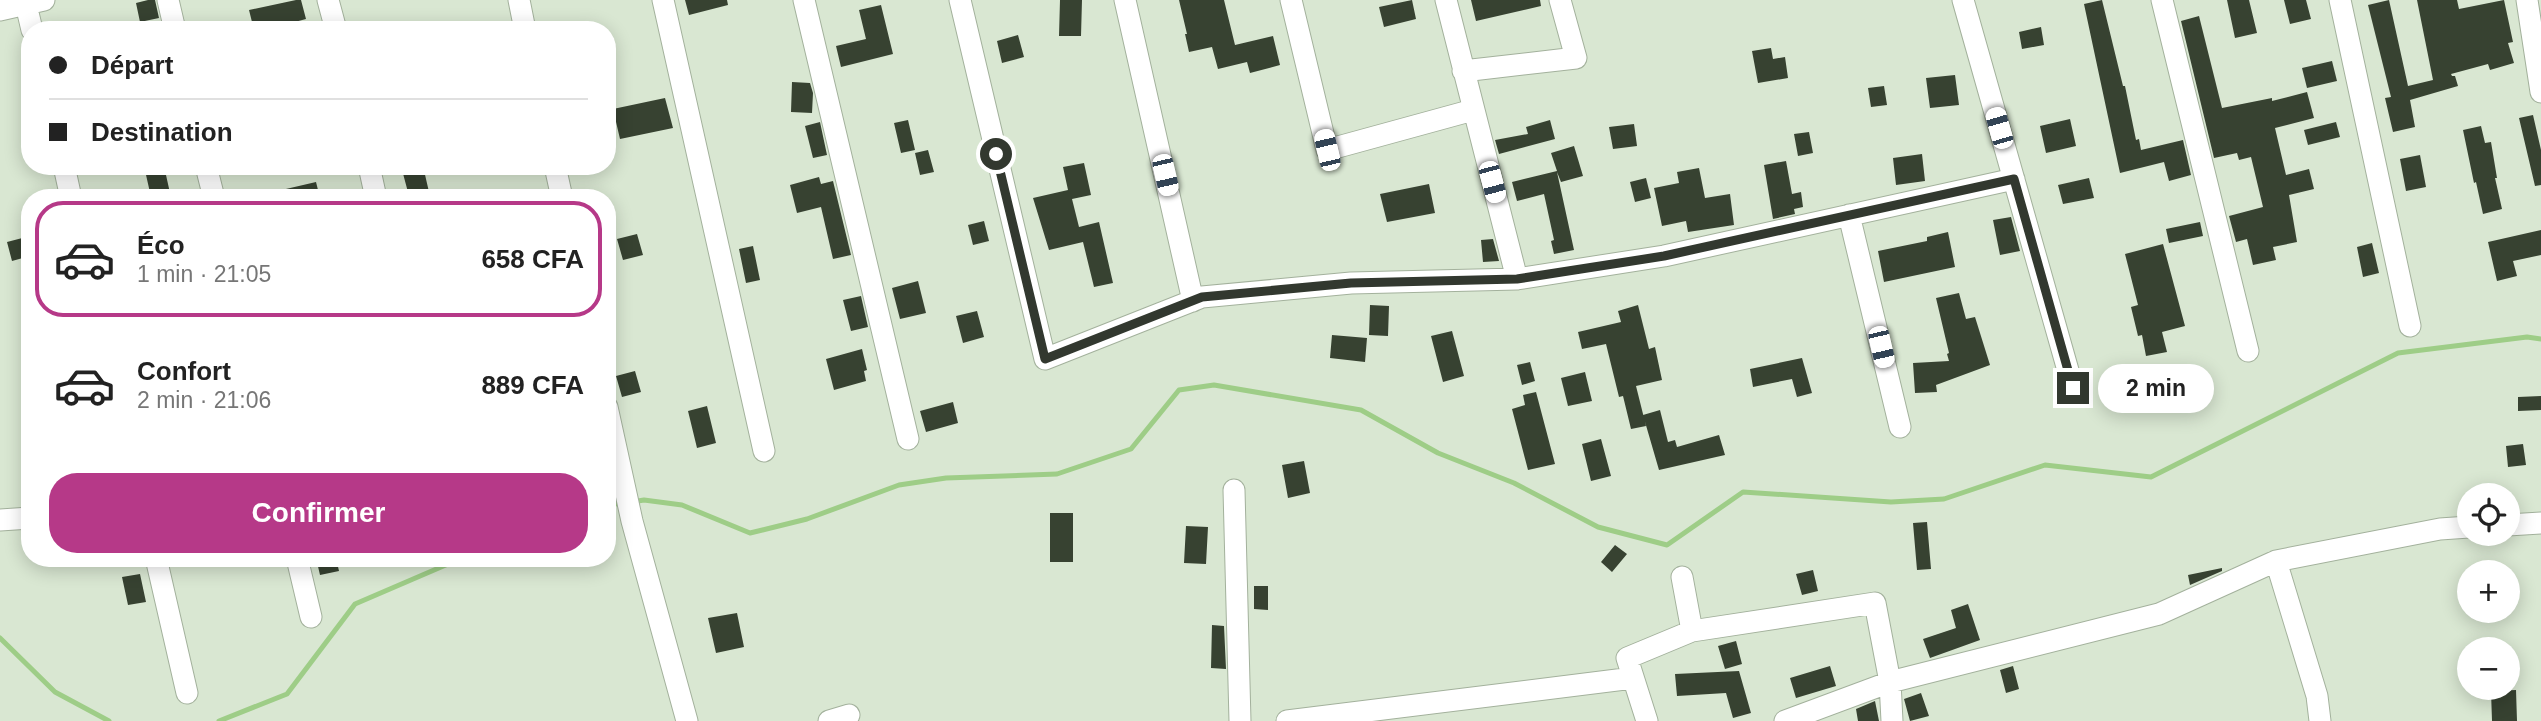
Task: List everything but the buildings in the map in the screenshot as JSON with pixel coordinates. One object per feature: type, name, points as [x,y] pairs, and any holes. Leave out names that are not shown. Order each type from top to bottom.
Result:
[{"type":"street","points":[[168,0],[173,21]]},
{"type":"street","points":[[328,0],[334,21]]},
{"type":"street","points":[[519,0],[523,21]]},
{"type":"street","points":[[663,0],[764,451]]},
{"type":"street","points":[[804,0],[908,439]]},
{"type":"street","points":[[960,0],[1045,359],[1202,297],[1351,283],[1517,279],[1664,256],[2014,179]]},
{"type":"street","points":[[1125,0],[1193,300]]},
{"type":"street","points":[[1291,0],[1327,150],[1473,110]]},
{"type":"street","points":[[1446,0],[1517,279]]},
{"type":"street","points":[[1463,71],[1576,58],[1560,0]]},
{"type":"street","points":[[1963,0],[2073,388]]},
{"type":"street","points":[[2162,0],[2248,351]]},
{"type":"street","points":[[2340,0],[2410,326]]},
{"type":"street","points":[[2527,0],[2541,92]]},
{"type":"street","points":[[0,10],[32,1],[32,21]]},
{"type":"street","points":[[1849,215],[1900,426]]},
{"type":"street","points":[[616,449],[632,521],[687,721]]},
{"type":"street","points":[[1234,490],[1240,721]]},
{"type":"street","points":[[0,520],[21,519]]},
{"type":"street","points":[[2520,524],[2541,523]]},
{"type":"street","points":[[1785,721],[1890,682],[2159,614],[2276,561],[2457,528]]},
{"type":"street","points":[[2276,561],[2317,696],[2320,721]]},
{"type":"street","points":[[158,567],[187,693]]},
{"type":"street","points":[[299,567],[311,617]]},
{"type":"street","points":[[1682,577],[1692,631]]},
{"type":"street","points":[[1647,721],[1626,658],[1692,631],[1875,603],[1890,682],[1892,721]]},
{"type":"street","points":[[1287,721],[1633,678]]},
{"type":"waterway","points":[[632,502],[644,500],[682,505],[750,533],[807,519],[899,485],[946,478],[1057,474],[1131,449],[1179,390],[1214,385],[1361,410],[1438,453],[1514,483],[1598,527],[1667,545],[1743,492],[1891,502],[1944,499],[2045,465],[2151,477],[2398,353],[2527,337],[2541,339]]},
{"type":"waterway","points":[[616,504],[623,503]]},
{"type":"waterway","points":[[219,721],[287,694],[355,604],[441,567]]},
{"type":"waterway","points":[[0,638],[55,692],[109,721]]},
{"type":"route","points":[[996,154],[1045,359],[1202,297],[1351,283],[1517,279],[1664,256],[2014,179],[2073,388]]}]
